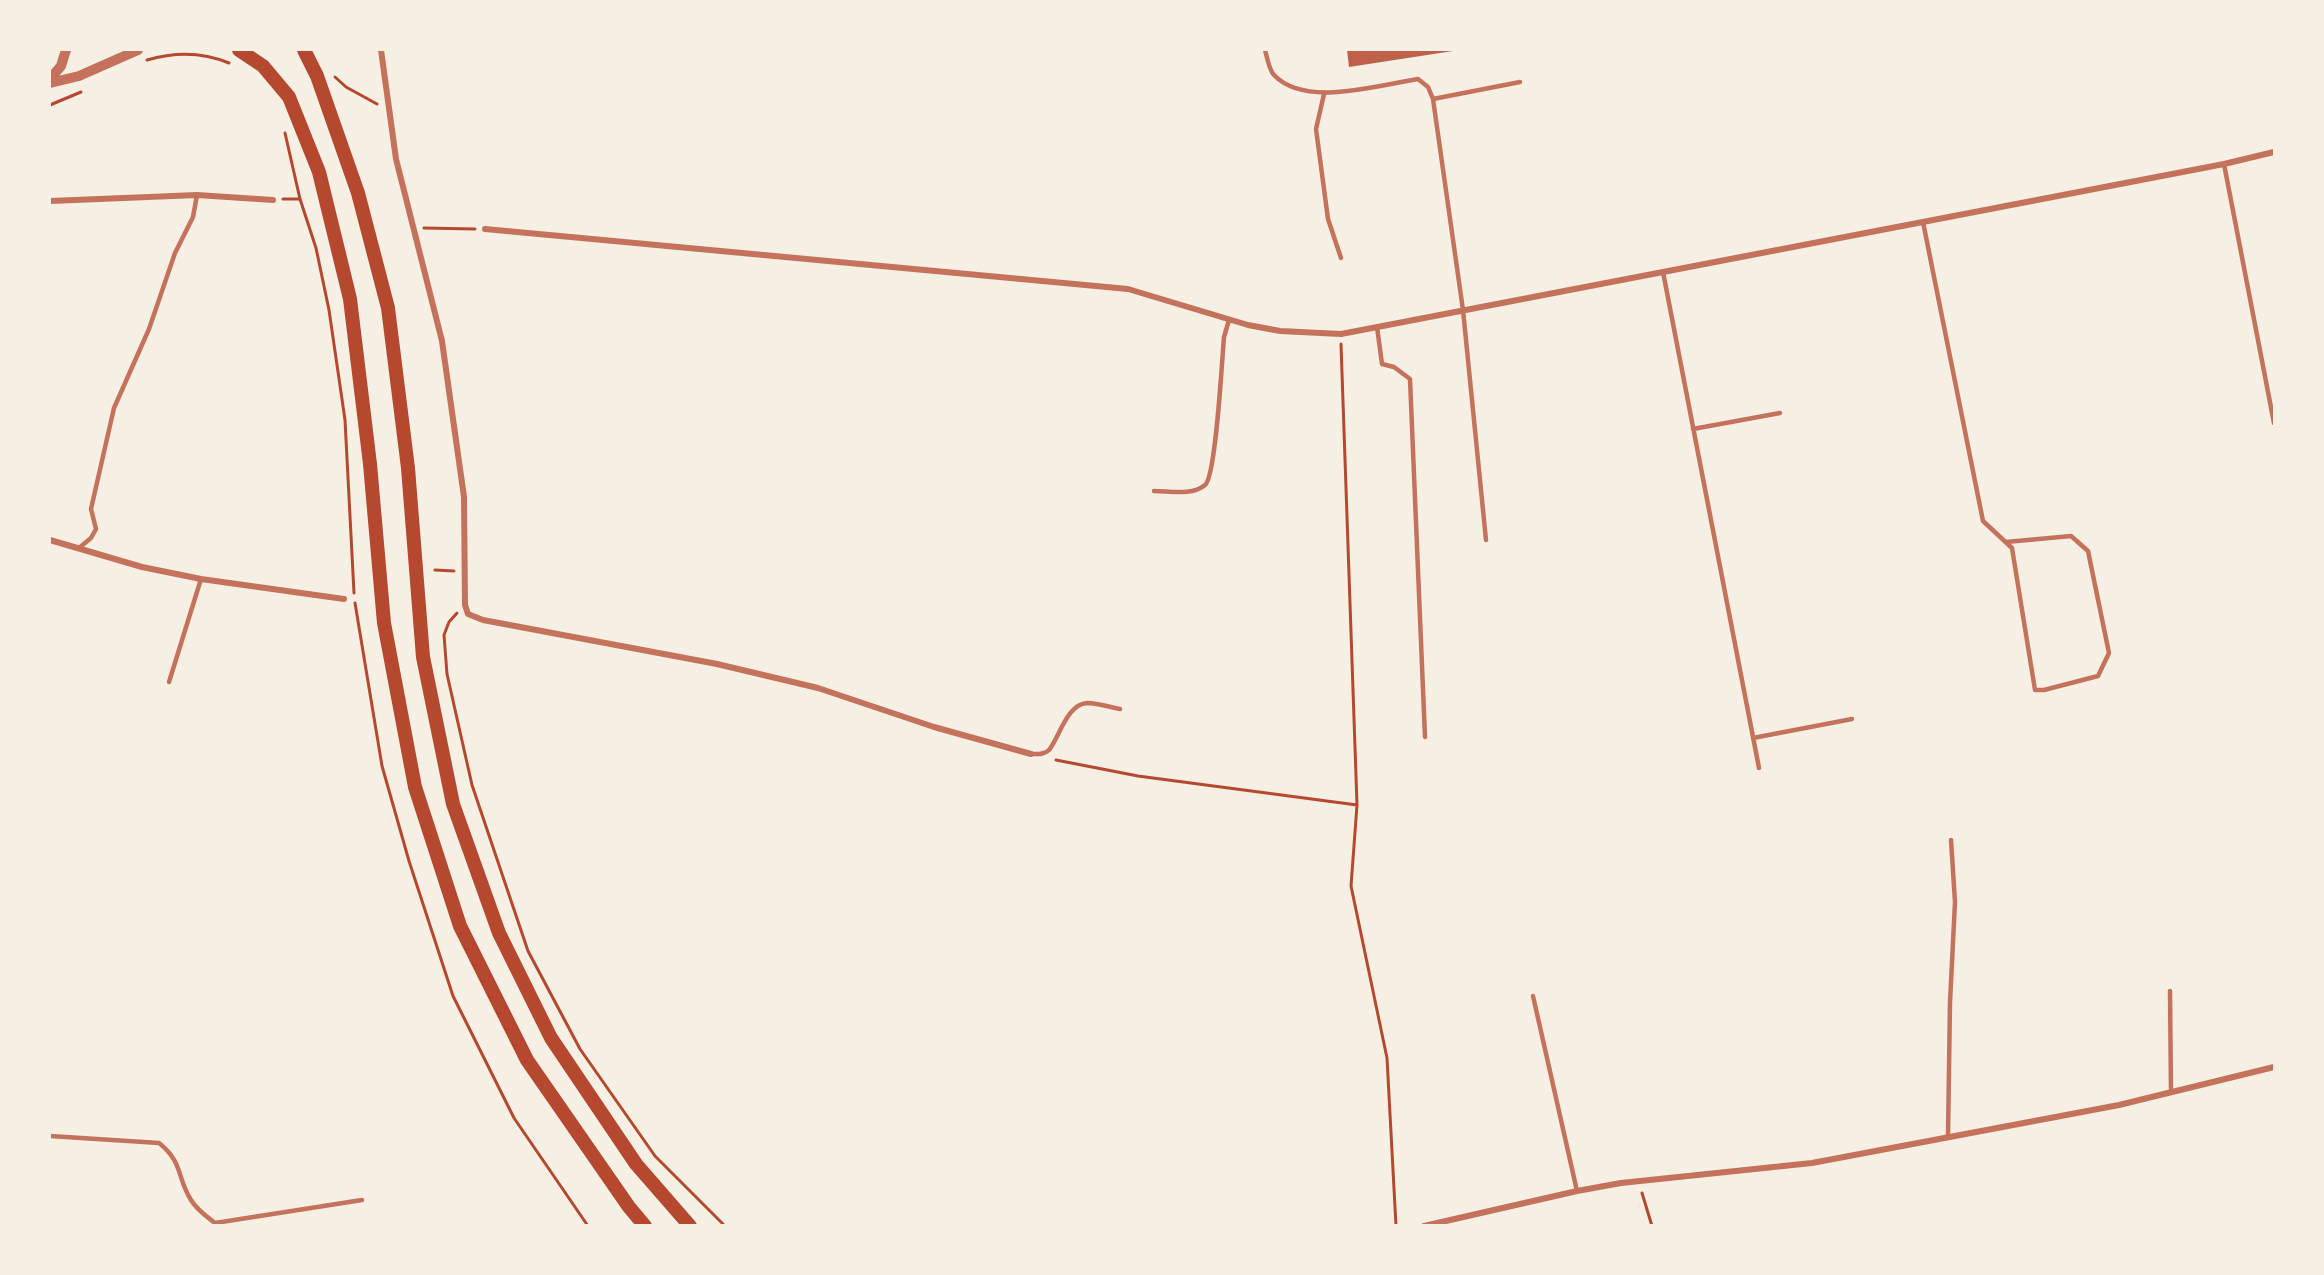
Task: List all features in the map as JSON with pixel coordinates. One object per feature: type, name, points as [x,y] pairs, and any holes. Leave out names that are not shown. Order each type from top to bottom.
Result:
[{"type":"main road","points":[[238,50],[263,66],[289,97],[322,182],[350,299],[370,464],[384,623],[415,787],[460,926],[527,1060],[629,1207],[645,1226]]},
{"type":"main road","points":[[304,50],[316,76],[358,193],[388,308],[408,468],[423,657],[453,804],[499,933],[551,1038],[636,1164],[690,1226]]},
{"type":"street","points":[[50,81],[61,66],[66,50]]},
{"type":"street","points":[[50,81],[79,76],[138,50]]},
{"type":"street","points":[[381,50],[396,159],[442,341],[464,497],[465,605],[468,614],[483,620],[717,664],[818,688],[934,727],[1031,754]]},
{"type":"street","points":[[485,229],[1128,289],[1229,320],[1280,331],[1341,334],[2224,164],[2274,152]]},
{"type":"street","points":[[50,201],[197,195],[273,200]]},
{"type":"street","points":[[50,540],[142,567],[201,579],[344,598]]},
{"type":"street","points":[[1424,1226],[1577,1191],[1812,1163],[2119,1105],[2274,1067]]},
{"type":"lane","points":[[1265,50],[1272,74],[1295,89],[1324,94],[1418,79],[1428,87],[1433,99],[1463,310],[1486,540]]},
{"type":"lane","points":[[1433,99],[1520,82]]},
{"type":"lane","points":[[1324,94],[1316,129],[1328,219],[1341,258]]},
{"type":"lane","points":[[2224,164],[2274,423]]},
{"type":"lane","points":[[79,548],[92,538],[96,530],[91,509],[114,408],[149,328],[175,253],[193,218],[197,195]]},
{"type":"lane","points":[[1923,222],[1983,521],[2012,548],[2035,690],[2044,690],[2098,676],[2109,653],[2088,551],[2071,536],[2006,542]]},
{"type":"lane","points":[[1663,272],[1759,768]]},
{"type":"lane","points":[[1154,491],[1190,492],[1203,487],[1209,481],[1224,337],[1229,320]]},
{"type":"lane","points":[[1377,327],[1382,364],[1394,367],[1410,380],[1425,737]]},
{"type":"lane","points":[[1693,429],[1780,413]]},
{"type":"lane","points":[[169,682],[201,579]]},
{"type":"lane","points":[[1031,754],[1042,754],[1048,750],[1064,722],[1080,705],[1088,703],[1120,709]]},
{"type":"lane","points":[[1753,738],[1852,719]]},
{"type":"lane","points":[[1948,1137],[1950,1002],[1955,902],[1952,840]]},
{"type":"lane","points":[[2170,991],[2171,1093]]},
{"type":"lane","points":[[1533,996],[1577,1191]]},
{"type":"lane","points":[[50,1136],[159,1143],[172,1154],[190,1200],[200,1212],[215,1223],[362,1200]]},
{"type":"path","points":[[140,63],[179,54],[208,56],[235,66]]},
{"type":"path","points":[[332,74],[346,87],[390,111]]},
{"type":"path","points":[[50,105],[88,89]]},
{"type":"path","points":[[284,131],[300,199],[316,248],[331,321],[345,420],[355,599],[382,766],[453,996],[513,1118],[588,1226]]},
{"type":"path","points":[[414,228],[485,229]]},
{"type":"path","points":[[1341,334],[1357,806],[1351,886],[1387,1058],[1396,1226]]},
{"type":"path","points":[[435,570],[465,571]]},
{"type":"path","points":[[355,599],[363,600]]},
{"type":"path","points":[[465,605],[449,622],[444,635],[447,674],[472,785],[528,951],[580,1049],[655,1156],[725,1226]]},
{"type":"path","points":[[1031,754],[1138,776],[1357,806]]},
{"type":"path","points":[[1638,1182],[1652,1226]]},
{"type":"building","points":[[1347,50],[1453,50],[1453,51],[1349,67]]}]
